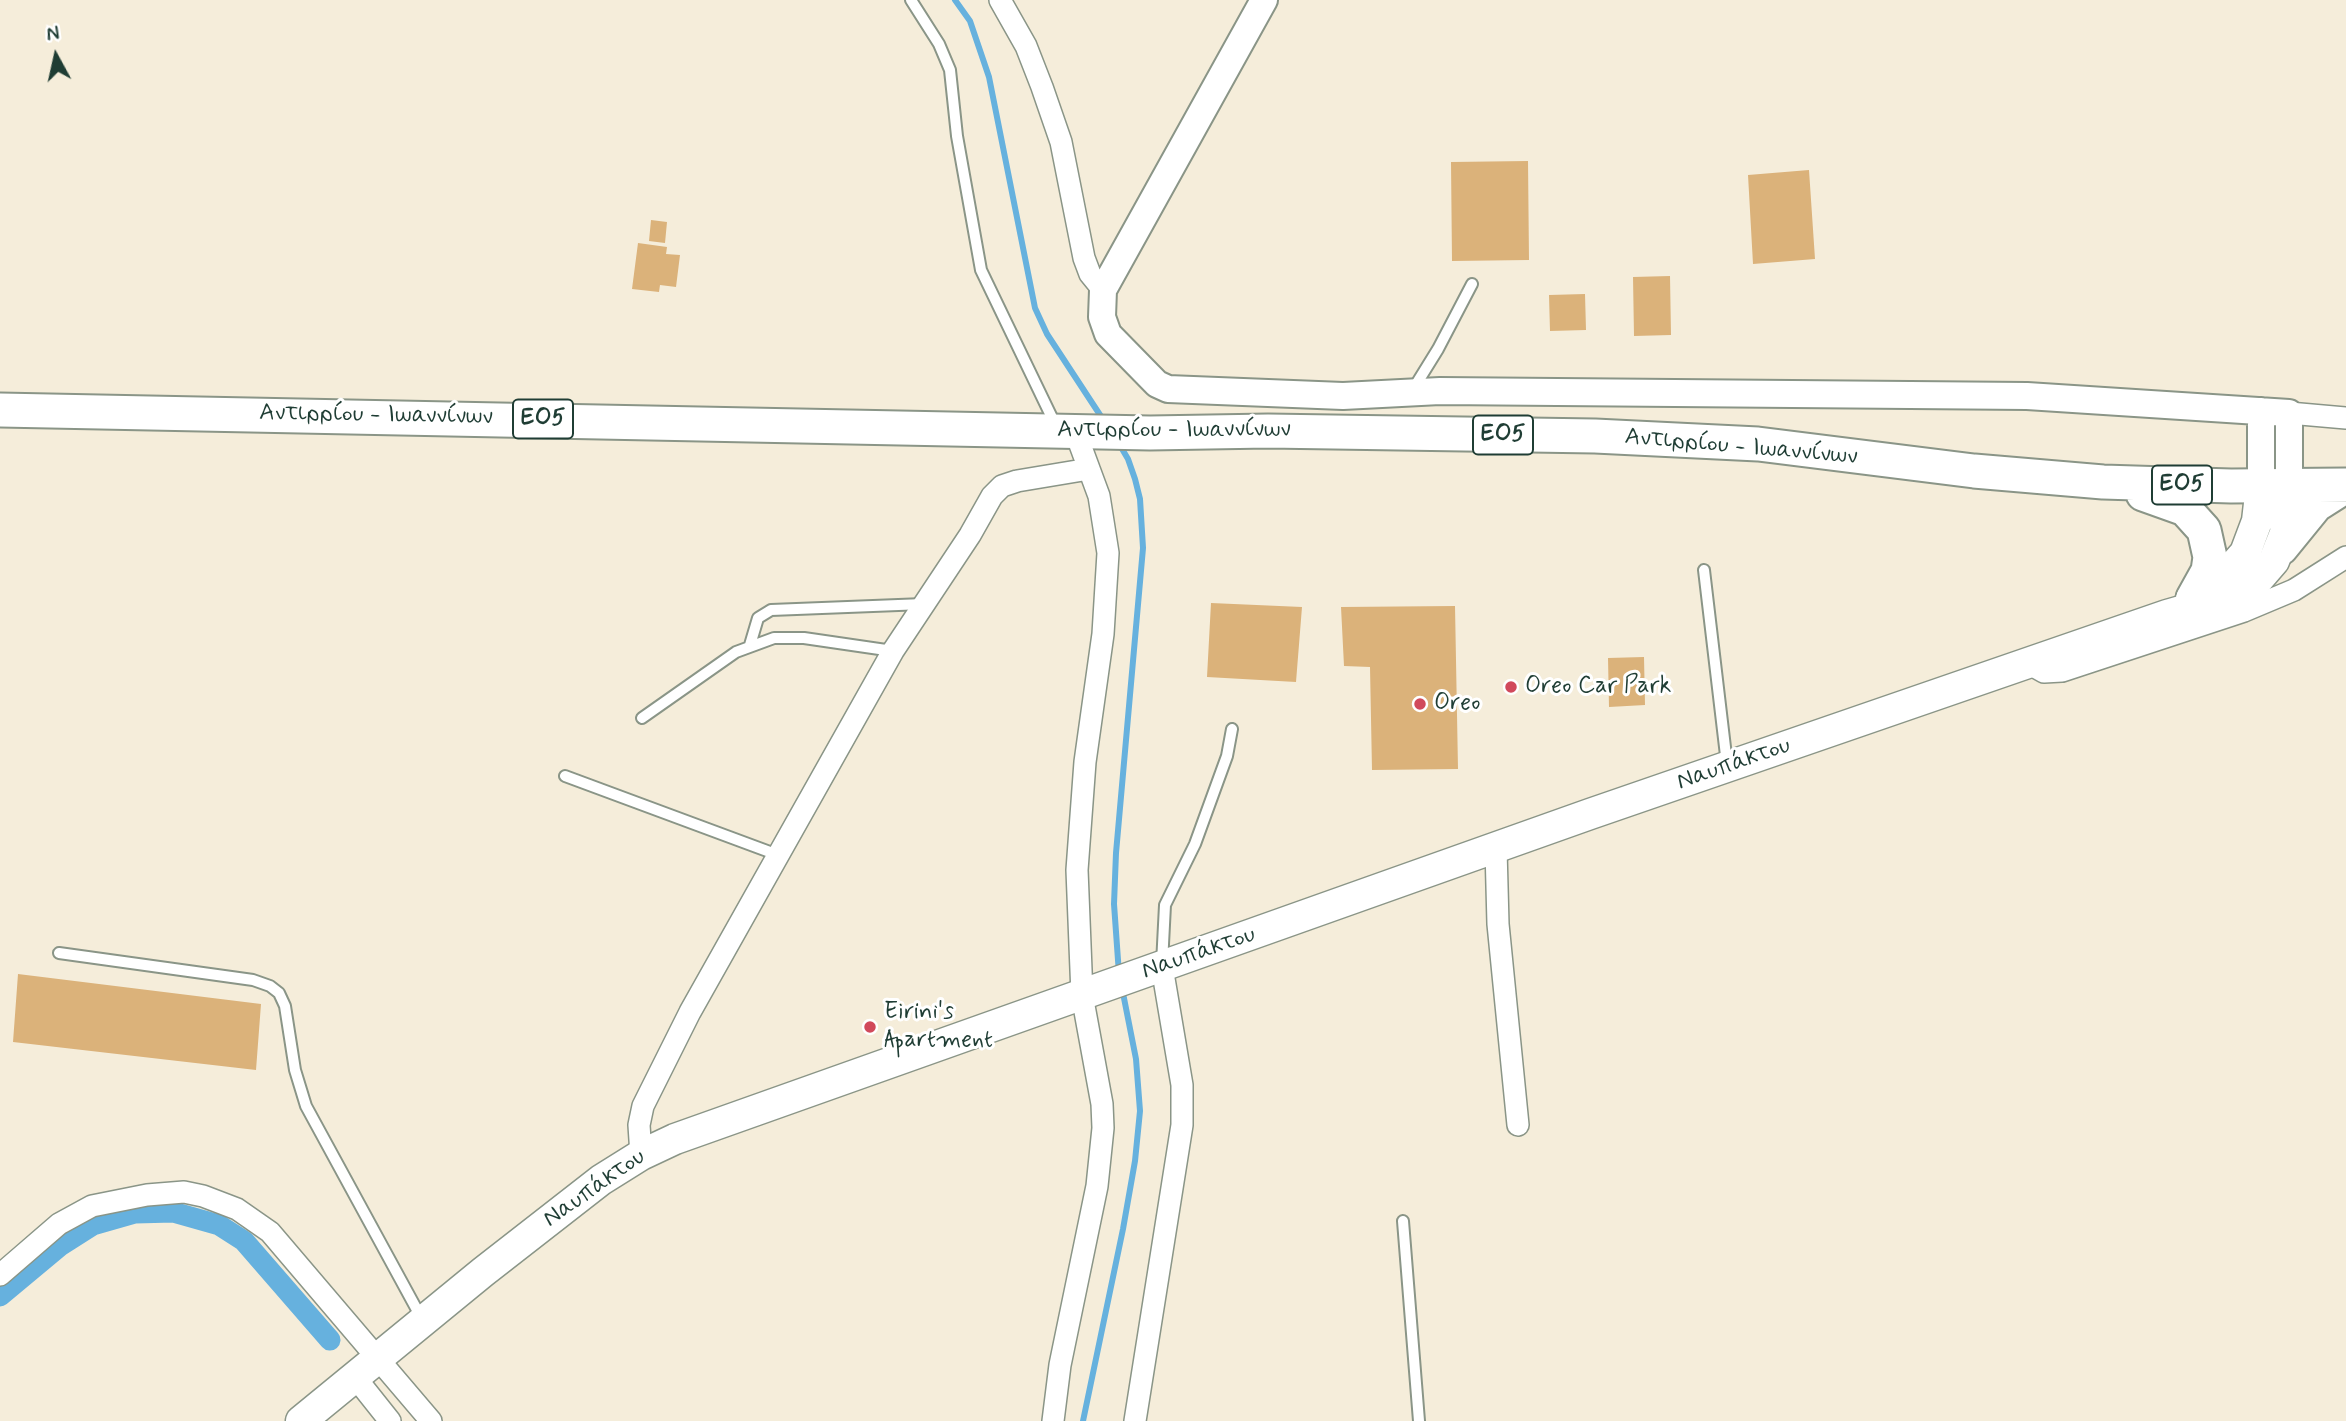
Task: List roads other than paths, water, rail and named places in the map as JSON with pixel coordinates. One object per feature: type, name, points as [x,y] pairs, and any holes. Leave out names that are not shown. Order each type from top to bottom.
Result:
[{"type":"main road","name":"Αντιρρίου - Ιωαννίνων","points":[[0,410],[1160,433],[1459,434],[1710,442],[2103,482],[2346,486]]},
{"type":"main road","points":[[2103,482],[2163,499],[2196,517],[2204,530],[2210,556],[2203,583],[2180,606]]},
{"type":"main road","name":"Ναυπάκτου","points":[[2180,606],[2209,605],[2242,592],[2266,573],[2281,548],[2275,486]]},
{"type":"main road","name":"Ναυπάκτου","points":[[301,1421],[378,1356],[578,1198],[640,1155],[675,1139],[2028,663],[2180,606],[2222,579],[2245,553],[2257,521],[2275,486]]},
{"type":"main road","points":[[2281,548],[2316,505],[2346,486]]},
{"type":"street","points":[[1000,0],[1026,46],[1042,87],[1061,142],[1084,258],[1090,274],[1103,290]]},
{"type":"street","points":[[1264,0],[1103,290],[1102,317],[1108,334],[1146,376],[1168,389],[1343,396],[1410,393],[1861,392],[2027,396],[2346,418]]},
{"type":"street","points":[[1160,433],[1168,389]]},
{"type":"street","points":[[2262,411],[2275,486]]},
{"type":"street","points":[[2275,486],[2289,413]]},
{"type":"street","points":[[1053,1421],[1060,1365],[1101,1154],[1102,1104],[1077,870],[1085,762],[1102,634],[1108,562],[1099,496],[1073,431]]},
{"type":"street","points":[[640,1155],[639,1125],[643,1106],[690,1012],[893,650],[999,488],[1017,481],[1089,469]]},
{"type":"street","points":[[2028,663],[2044,673],[2062,671],[2244,611],[2294,590],[2346,558]]},
{"type":"street","points":[[1496,849],[1502,963],[1518,1125]]},
{"type":"street","points":[[1135,1421],[1182,1125],[1182,1086],[1150,971]]},
{"type":"street","points":[[0,1275],[59,1224],[92,1206],[147,1195],[184,1192],[203,1196],[237,1209],[270,1232],[431,1421]]},
{"type":"street","points":[[355,1377],[390,1421]]},
{"type":"lane","points":[[911,0],[939,44],[950,70],[957,136],[981,270],[1073,431]]},
{"type":"lane","points":[[1410,393],[1438,349],[1472,284]]},
{"type":"lane","points":[[1704,570],[1728,767]]},
{"type":"lane","points":[[750,645],[758,618],[771,610],[924,604]]},
{"type":"lane","points":[[642,718],[750,645],[774,638],[804,638],[893,650]]},
{"type":"lane","points":[[1150,971],[1165,905],[1208,810],[1232,729]]},
{"type":"lane","points":[[565,776],[778,855]]},
{"type":"lane","points":[[59,953],[253,980],[270,985],[279,993],[285,1006],[295,1069],[306,1106],[423,1321]]},
{"type":"lane","points":[[1403,1221],[1419,1421]]},
{"type":"waterway","points":[[955,0],[970,21],[989,77],[1035,308],[1047,334],[1104,421]]},
{"type":"waterway","points":[[1118,442],[1128,459],[1140,499],[1143,548],[1116,853],[1114,904],[1119,974]]},
{"type":"waterway","points":[[1083,1421],[1123,1229],[1135,1161],[1140,1111],[1136,1059],[1122,988]]},
{"type":"waterway","points":[[0,1296],[60,1246],[93,1225],[135,1213],[173,1212],[219,1225],[244,1241],[330,1340]]},
{"type":"place","name":"Oreo Car Park","points":[[1511,687]]},
{"type":"place","name":"Oreo","points":[[1420,704]]},
{"type":"place","name":"Eirini's Apartment","points":[[870,1027]]}]
